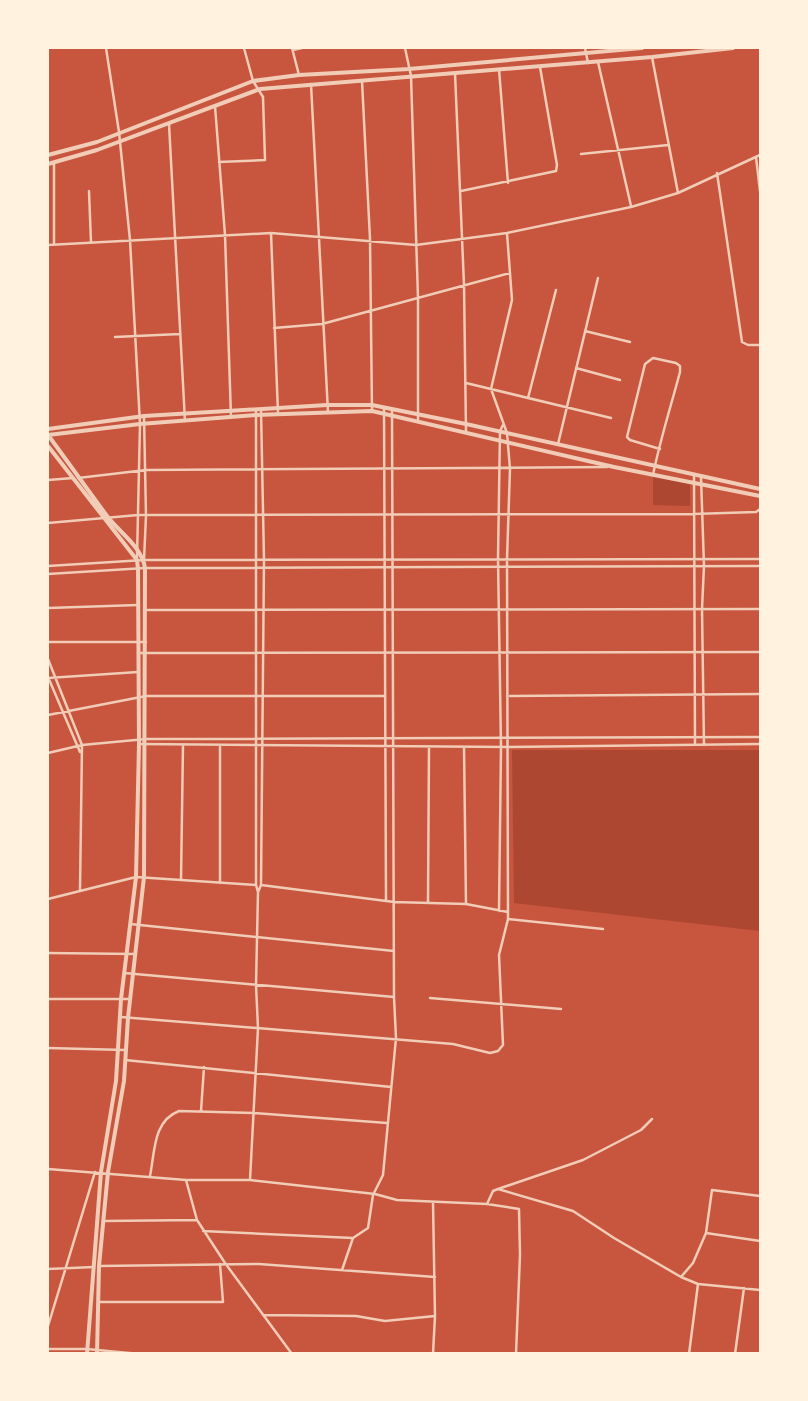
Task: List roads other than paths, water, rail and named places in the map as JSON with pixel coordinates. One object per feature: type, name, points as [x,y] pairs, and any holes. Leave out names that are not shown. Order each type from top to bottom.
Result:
[{"type":"street","points":[[87,1351],[102,1172],[116,1081],[121,998],[136,877],[139,742],[139,605],[136,560],[138,551],[142,416],[134,336],[130,240],[119,132],[106,48]]},
{"type":"street","points":[[219,162],[265,160],[263,97],[260,89],[252,81],[244,48]]},
{"type":"street","points":[[299,75],[293,49],[302,48]]},
{"type":"street","points":[[406,48],[411,76],[418,298],[418,421]]},
{"type":"street","points":[[585,48],[588,63]]},
{"type":"street","points":[[48,155],[97,142],[252,81],[299,75],[409,69],[642,48]]},
{"type":"street","points":[[48,164],[120,142],[260,89],[588,63],[733,48]]},
{"type":"street","points":[[652,57],[678,193]]},
{"type":"street","points":[[598,62],[631,207]]},
{"type":"street","points":[[461,191],[556,171],[540,67]]},
{"type":"street","points":[[499,70],[508,182]]},
{"type":"street","points":[[455,73],[464,285],[466,432]]},
{"type":"street","points":[[362,81],[370,239],[372,412]]},
{"type":"street","points":[[311,84],[328,412]]},
{"type":"street","points":[[215,105],[224,235],[231,417]]},
{"type":"street","points":[[169,122],[185,420]]},
{"type":"street","points":[[580,154],[619,152],[668,145]]},
{"type":"street","points":[[48,244],[271,232],[370,239],[416,245],[507,233],[631,207],[678,193],[717,173],[760,155]]},
{"type":"street","points":[[756,157],[760,191]]},
{"type":"street","points":[[54,162],[54,244]]},
{"type":"street","points":[[717,173],[742,342],[748,345],[760,344]]},
{"type":"street","points":[[89,191],[91,242]]},
{"type":"street","points":[[271,232],[278,414]]},
{"type":"street","points":[[120,1017],[396,1038],[453,1044],[490,1053],[498,1051],[502,1044],[499,955],[508,919],[509,610],[507,559],[510,515],[510,469],[507,433],[490,389],[512,300],[507,233]]},
{"type":"street","points":[[274,328],[322,324],[510,273]]},
{"type":"street","points":[[557,445],[568,407],[598,278]]},
{"type":"street","points":[[528,398],[556,290]]},
{"type":"street","points":[[585,331],[630,342]]},
{"type":"street","points":[[115,337],[180,334]]},
{"type":"street","points":[[653,475],[660,449],[680,366],[676,363],[653,358],[645,364],[627,437],[630,440],[660,449]]},
{"type":"street","points":[[576,368],[620,380]]},
{"type":"street","points":[[466,383],[611,418]]},
{"type":"street","points":[[48,429],[142,416],[184,413],[327,405],[372,406],[500,431],[694,476],[760,489]]},
{"type":"street","points":[[384,408],[386,901]]},
{"type":"street","points":[[250,1180],[258,1028],[256,985],[258,892],[256,885],[255,695],[257,560],[256,409]]},
{"type":"street","points":[[258,892],[261,885],[263,746],[264,560],[262,409]]},
{"type":"street","points":[[203,1230],[353,1238],[368,1228],[375,1194],[383,1175],[386,1124],[396,1038],[394,997],[392,410]]},
{"type":"street","points":[[144,560],[108,517],[48,435],[185,420],[278,414],[372,412],[614,467],[760,496]]},
{"type":"street","points":[[96,1352],[99,1266],[108,1172],[126,1060],[128,1018],[144,877],[147,610],[144,560],[146,470],[142,424]]},
{"type":"street","points":[[499,911],[501,747],[498,559],[500,431],[503,424]]},
{"type":"street","points":[[48,446],[136,560]]},
{"type":"street","points":[[48,480],[146,470],[614,467]]},
{"type":"street","points":[[694,476],[692,483],[696,566],[694,610],[695,746]]},
{"type":"street","points":[[701,477],[704,559],[702,610],[704,745]]},
{"type":"street","points":[[48,523],[138,515],[702,514],[756,512],[760,509]]},
{"type":"street","points":[[48,566],[136,560],[760,559]]},
{"type":"street","points":[[48,574],[145,568],[760,566]]},
{"type":"street","points":[[48,608],[139,605]]},
{"type":"street","points":[[147,610],[760,609]]},
{"type":"street","points":[[48,642],[146,642]]},
{"type":"street","points":[[138,653],[760,652]]},
{"type":"street","points":[[48,659],[82,745],[80,890]]},
{"type":"street","points":[[81,754],[48,678],[138,672]]},
{"type":"street","points":[[509,696],[760,694]]},
{"type":"street","points":[[48,715],[146,696],[384,696]]},
{"type":"street","points":[[139,742],[146,739],[703,739],[760,737]]},
{"type":"street","points":[[48,753],[82,745],[132,742],[220,746],[429,747],[760,744]]},
{"type":"street","points":[[181,880],[183,744]]},
{"type":"street","points":[[220,746],[220,882]]},
{"type":"street","points":[[428,902],[429,747]]},
{"type":"street","points":[[464,747],[466,904]]},
{"type":"street","points":[[48,899],[136,877],[144,877],[261,885],[394,902],[466,904],[508,912]]},
{"type":"street","points":[[508,919],[603,929]]},
{"type":"street","points":[[130,924],[394,951]]},
{"type":"street","points":[[48,953],[136,954]]},
{"type":"street","points":[[124,973],[394,997]]},
{"type":"street","points":[[48,998],[130,999]]},
{"type":"street","points":[[430,998],[561,1009]]},
{"type":"street","points":[[48,1048],[125,1050]]},
{"type":"street","points":[[126,1060],[391,1086]]},
{"type":"street","points":[[201,1111],[204,1067]]},
{"type":"street","points":[[150,1176],[160,1124],[168,1115],[179,1110],[254,1113],[386,1124]]},
{"type":"street","points":[[487,1204],[493,1191],[583,1160],[641,1130],[652,1119]]},
{"type":"street","points":[[48,1169],[108,1172],[186,1180],[250,1180],[375,1194],[396,1200],[487,1204],[519,1209],[520,1255],[516,1354]]},
{"type":"street","points":[[48,1326],[64,1268],[95,1172]]},
{"type":"street","points":[[186,1180],[197,1220],[203,1230],[292,1354]]},
{"type":"street","points":[[498,1189],[573,1211],[681,1277],[698,1284],[760,1290]]},
{"type":"street","points":[[681,1277],[693,1263],[706,1234],[712,1190],[760,1196]]},
{"type":"street","points":[[433,1202],[435,1316],[433,1354]]},
{"type":"street","points":[[103,1222],[197,1220]]},
{"type":"street","points":[[706,1234],[760,1241]]},
{"type":"street","points":[[342,1270],[353,1238]]},
{"type":"street","points":[[48,1269],[225,1263],[434,1277]]},
{"type":"street","points":[[97,1302],[222,1302],[220,1264]]},
{"type":"street","points":[[688,1354],[698,1284]]},
{"type":"street","points":[[735,1354],[744,1288]]},
{"type":"street","points":[[263,1315],[356,1316],[385,1321],[435,1316]]},
{"type":"street","points":[[48,1349],[140,1354]]}]
